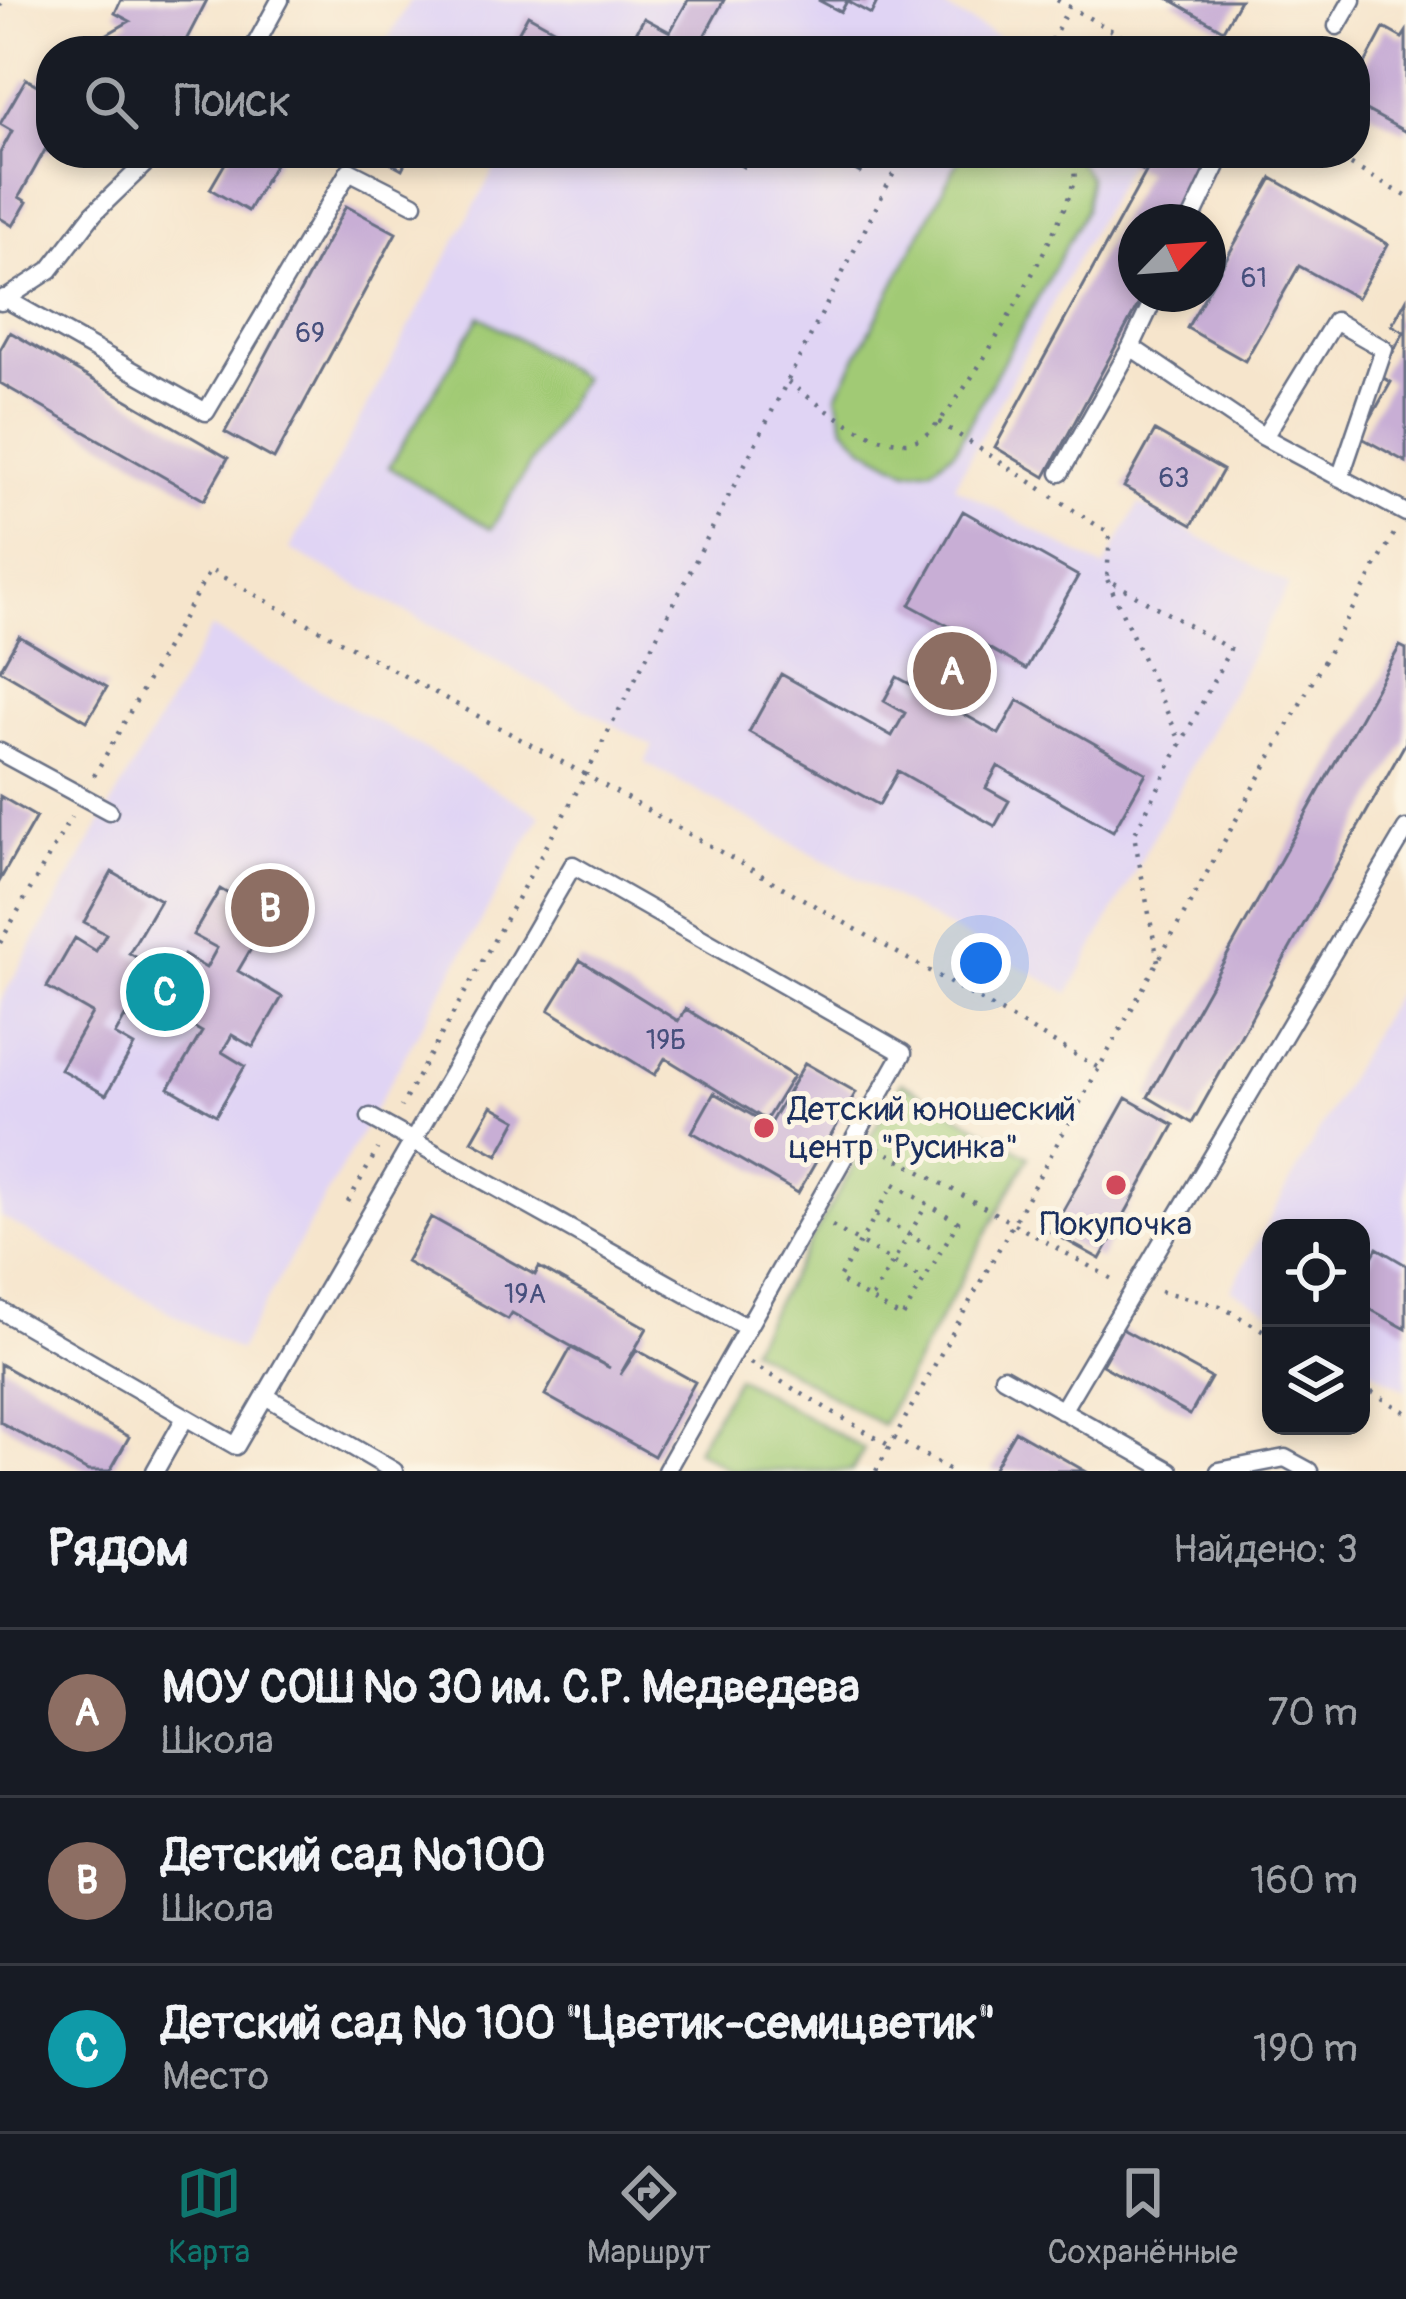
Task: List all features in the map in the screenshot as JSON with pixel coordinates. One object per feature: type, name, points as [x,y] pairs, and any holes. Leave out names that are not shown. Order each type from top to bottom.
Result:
[{"type":"lane","points":[[260,36],[280,0]]},
{"type":"lane","points":[[1336,26],[1352,0]]},
{"type":"lane","points":[[141,168],[94,214],[50,270],[2,300],[206,412],[350,170],[414,204]]},
{"type":"lane","points":[[1199,204],[1216,168]]},
{"type":"lane","points":[[1060,473],[1148,312]]},
{"type":"lane","points":[[1264,437],[1335,321],[1384,349],[1340,478]]},
{"type":"lane","points":[[1131,347],[1264,437],[1406,512]]},
{"type":"lane","points":[[0,752],[109,811]]},
{"type":"lane","points":[[1061,1411],[1406,829]]},
{"type":"lane","points":[[0,1310],[236,1446],[573,865],[903,1053],[666,1471]]},
{"type":"lane","points":[[370,1117],[746,1327]]},
{"type":"lane","points":[[1003,1377],[1170,1471]]},
{"type":"lane","points":[[267,1397],[394,1471]]},
{"type":"lane","points":[[154,1471],[185,1418]]},
{"type":"lane","points":[[1219,1471],[1285,1458],[1309,1471]]},
{"type":"path","points":[[1057,0],[1121,36]]},
{"type":"path","points":[[1054,36],[1069,7]]},
{"type":"path","points":[[586,775],[896,168]]},
{"type":"path","points":[[787,381],[827,411],[887,442],[918,439],[939,422],[987,352],[1045,249],[1076,177],[1074,168]]},
{"type":"path","points":[[1358,168],[1406,194]]},
{"type":"path","points":[[939,422],[1110,533],[1106,579],[1181,743]]},
{"type":"path","points":[[876,1471],[1406,512]]},
{"type":"path","points":[[0,943],[210,570],[586,775],[1099,1067]]},
{"type":"path","points":[[1106,579],[1230,649],[1134,835],[1158,961]]},
{"type":"path","points":[[867,1142],[1012,1225]]},
{"type":"path","points":[[894,1184],[958,1222],[902,1318],[838,1280],[876,1215],[894,1184]]},
{"type":"path","points":[[871,1299],[927,1204]]},
{"type":"path","points":[[812,1214],[924,1280]]},
{"type":"path","points":[[876,1215],[941,1253]]},
{"type":"path","points":[[733,1352],[890,1446]]},
{"type":"path","points":[[1370,1391],[1406,1412]]},
{"type":"path","points":[[894,1438],[952,1471]]},
{"type":"shaded area","points":[[410,0],[930,0],[996,36],[390,36]]},
{"type":"shaded area","points":[[495,168],[1126,168],[954,486],[1104,568],[1139,504],[1289,585],[1069,993],[645,763],[653,746],[290,549]]},
{"type":"shaded area","points":[[211,628],[541,815],[238,1351],[0,1216],[0,1002]]},
{"type":"shaded area","points":[[1406,974],[1406,1390],[1370,1369],[1370,1219],[1270,1219]]},
{"type":"shaded area","points":[[1262,1233],[1262,1307],[1231,1289]]},
{"type":"green space","points":[[954,168],[1083,168],[1089,177],[1086,209],[955,450],[932,468],[908,471],[864,447],[844,426],[837,395]]},
{"type":"green space","points":[[480,316],[582,378],[491,529],[389,467]]},
{"type":"green space","points":[[901,1082],[1029,1156],[882,1425],[750,1348]]},
{"type":"green space","points":[[737,1377],[864,1449],[852,1471],[732,1471],[696,1450]]},
{"type":"building","points":[[121,0],[207,0],[188,36],[104,36],[130,21],[115,13]]},
{"type":"building","points":[[688,0],[724,0],[704,36],[634,36],[644,18],[670,32]]},
{"type":"building","points":[[818,0],[878,0],[871,14],[847,1],[841,12]]},
{"type":"building","points":[[1171,0],[1240,0],[1223,30]]},
{"type":"building","points":[[528,15],[566,36],[516,36]]},
{"type":"building","points":[[1384,28],[1402,38],[1406,32],[1406,132],[1370,112],[1370,54]]},
{"type":"building","points":[[26,79],[36,84],[36,166],[19,197],[27,202],[13,226],[0,218],[0,153],[12,131],[0,124]]},
{"type":"building","points":[[222,168],[272,168],[248,211],[210,189]]},
{"type":"building","points":[[1137,168],[1212,169],[1193,204],[1128,204],[1146,172]]},
{"type":"building","points":[[1272,178],[1388,244],[1357,298],[1299,266],[1245,361],[1187,328],[1196,312],[1226,312],[1226,259]]},
{"type":"building","points":[[346,206],[396,233],[274,459],[225,432]]},
{"type":"building","points":[[1118,223],[1118,312],[1134,312],[1045,477],[995,447]]},
{"type":"building","points":[[1406,300],[1406,462],[1360,437],[1391,382],[1380,376],[1404,332],[1392,325]]},
{"type":"building","points":[[10,332],[228,458],[204,500],[0,383],[0,350]]},
{"type":"building","points":[[1155,431],[1223,470],[1192,525],[1124,487]]},
{"type":"building","points":[[963,511],[1078,576],[1026,669],[985,646],[951,707],[999,734],[1018,700],[1146,773],[1113,831],[998,766],[986,788],[1009,801],[995,826],[898,771],[879,805],[749,732],[781,674],[892,736],[905,713],[884,701],[897,677],[923,691],[956,630],[910,605]]},
{"type":"building","points":[[19,636],[107,687],[87,721],[0,670]]},
{"type":"building","points":[[1400,646],[1406,649],[1406,742],[1192,1123],[1148,1097]]},
{"type":"building","points":[[0,796],[36,817],[0,880]]},
{"type":"building","points":[[112,872],[160,900],[129,953],[171,978],[184,955],[206,968],[217,948],[193,935],[220,889],[269,918],[238,971],[282,997],[253,1047],[232,1035],[222,1052],[245,1066],[216,1115],[169,1088],[202,1032],[159,1007],[146,1029],[125,1017],[115,1035],[134,1046],[106,1095],[60,1069],[92,1013],[47,987],[75,938],[96,951],[106,934],[84,922]]},
{"type":"building","points":[[580,960],[678,1021],[686,1009],[793,1076],[766,1120],[665,1058],[655,1075],[549,1010]]},
{"type":"building","name":"Детский юношеский центр \"Русинка\"","points":[[805,1063],[856,1092],[798,1193],[692,1132],[714,1093],[769,1125]]},
{"type":"building","points":[[1126,1098],[1174,1125],[1100,1259],[1051,1232]]},
{"type":"building","points":[[492,1106],[517,1120],[498,1155],[472,1141]]},
{"type":"building","points":[[431,1217],[535,1275],[539,1267],[647,1328],[620,1375],[637,1350],[695,1382],[654,1456],[545,1395],[571,1348],[610,1368],[512,1313],[508,1319],[406,1262]]},
{"type":"building","points":[[1377,1248],[1406,1265],[1406,1329],[1370,1309],[1370,1261]]},
{"type":"building","points":[[1122,1329],[1211,1378],[1190,1415],[1102,1365]]},
{"type":"building","points":[[0,1364],[129,1437],[110,1471],[88,1471],[0,1422]]},
{"type":"building","points":[[1015,1431],[1085,1471],[992,1471]]},
{"type":"place","name":"МОУ СОШ № 30 им. С.Р. Медведева","points":[[952,671]]},
{"type":"place","name":"Детский сад №100","points":[[270,908]]},
{"type":"place","name":"Детский сад № 100 \"Цветик-семицветик\"","points":[[165,992]]},
{"type":"place","name":"Детский юношеский центр \"Русинка\"","points":[[764,1128]]},
{"type":"place","name":"Покупочка","points":[[1116,1185]]}]
